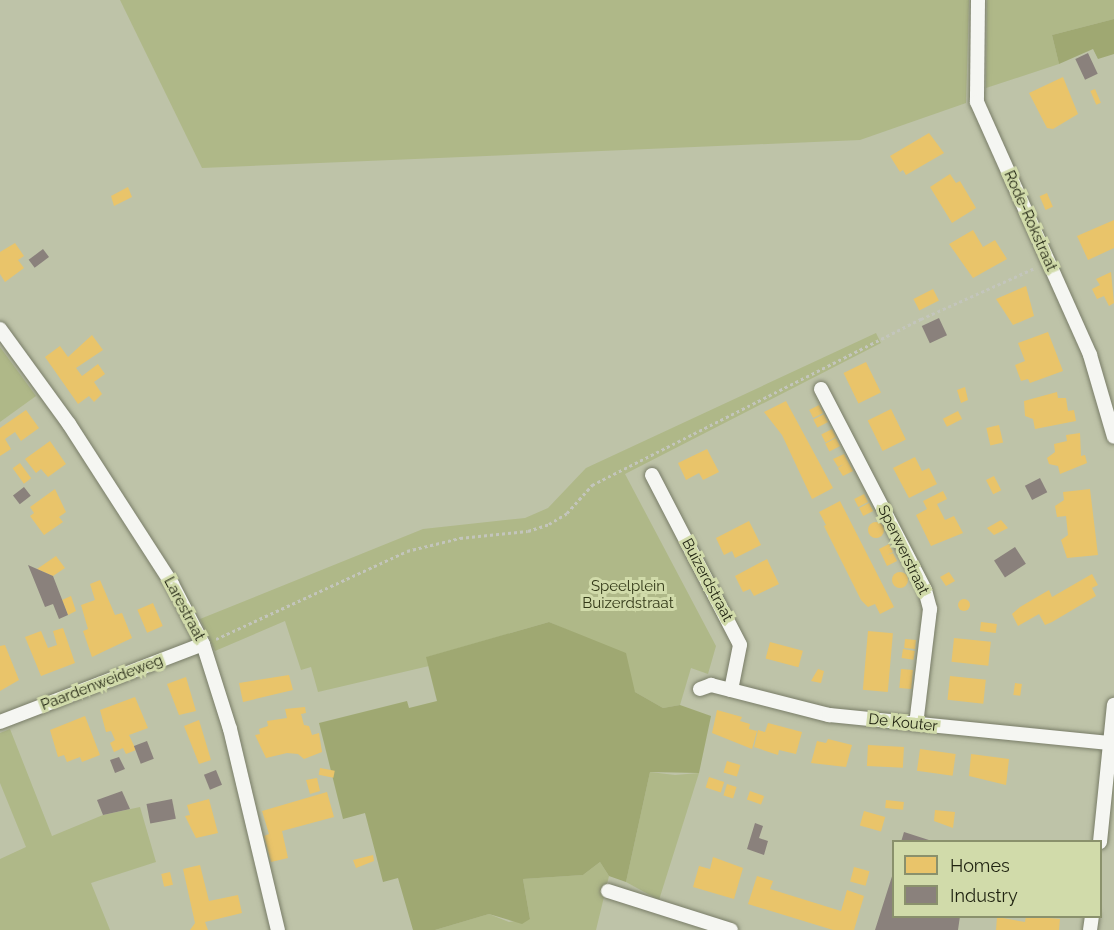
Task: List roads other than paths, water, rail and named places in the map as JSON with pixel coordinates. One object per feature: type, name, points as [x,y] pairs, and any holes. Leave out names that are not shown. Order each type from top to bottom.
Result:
[{"type":"street","name":"Rode-Rokstraat","points":[[978,0],[977,102],[1090,355],[1114,436]]},
{"type":"street","name":"Larestraat","points":[[0,329],[95,464],[172,584],[203,644],[230,729],[278,930]]},
{"type":"street","name":"Sperwerstraat","points":[[820,389],[930,609],[916,724]]},
{"type":"street","name":"Buizerdstraat","points":[[652,475],[740,645],[730,690]]},
{"type":"street","name":"Paardenweideweg","points":[[0,722],[203,644]]},
{"type":"street","name":"De Kouter","points":[[700,688],[711,685],[829,715],[1110,743]]},
{"type":"street","points":[[1100,840],[1114,705]]},
{"type":"street","points":[[608,891],[731,930]]},
{"type":"park label","name":"Speelplein Buizerdstraat","points":[[628,594]]}]
